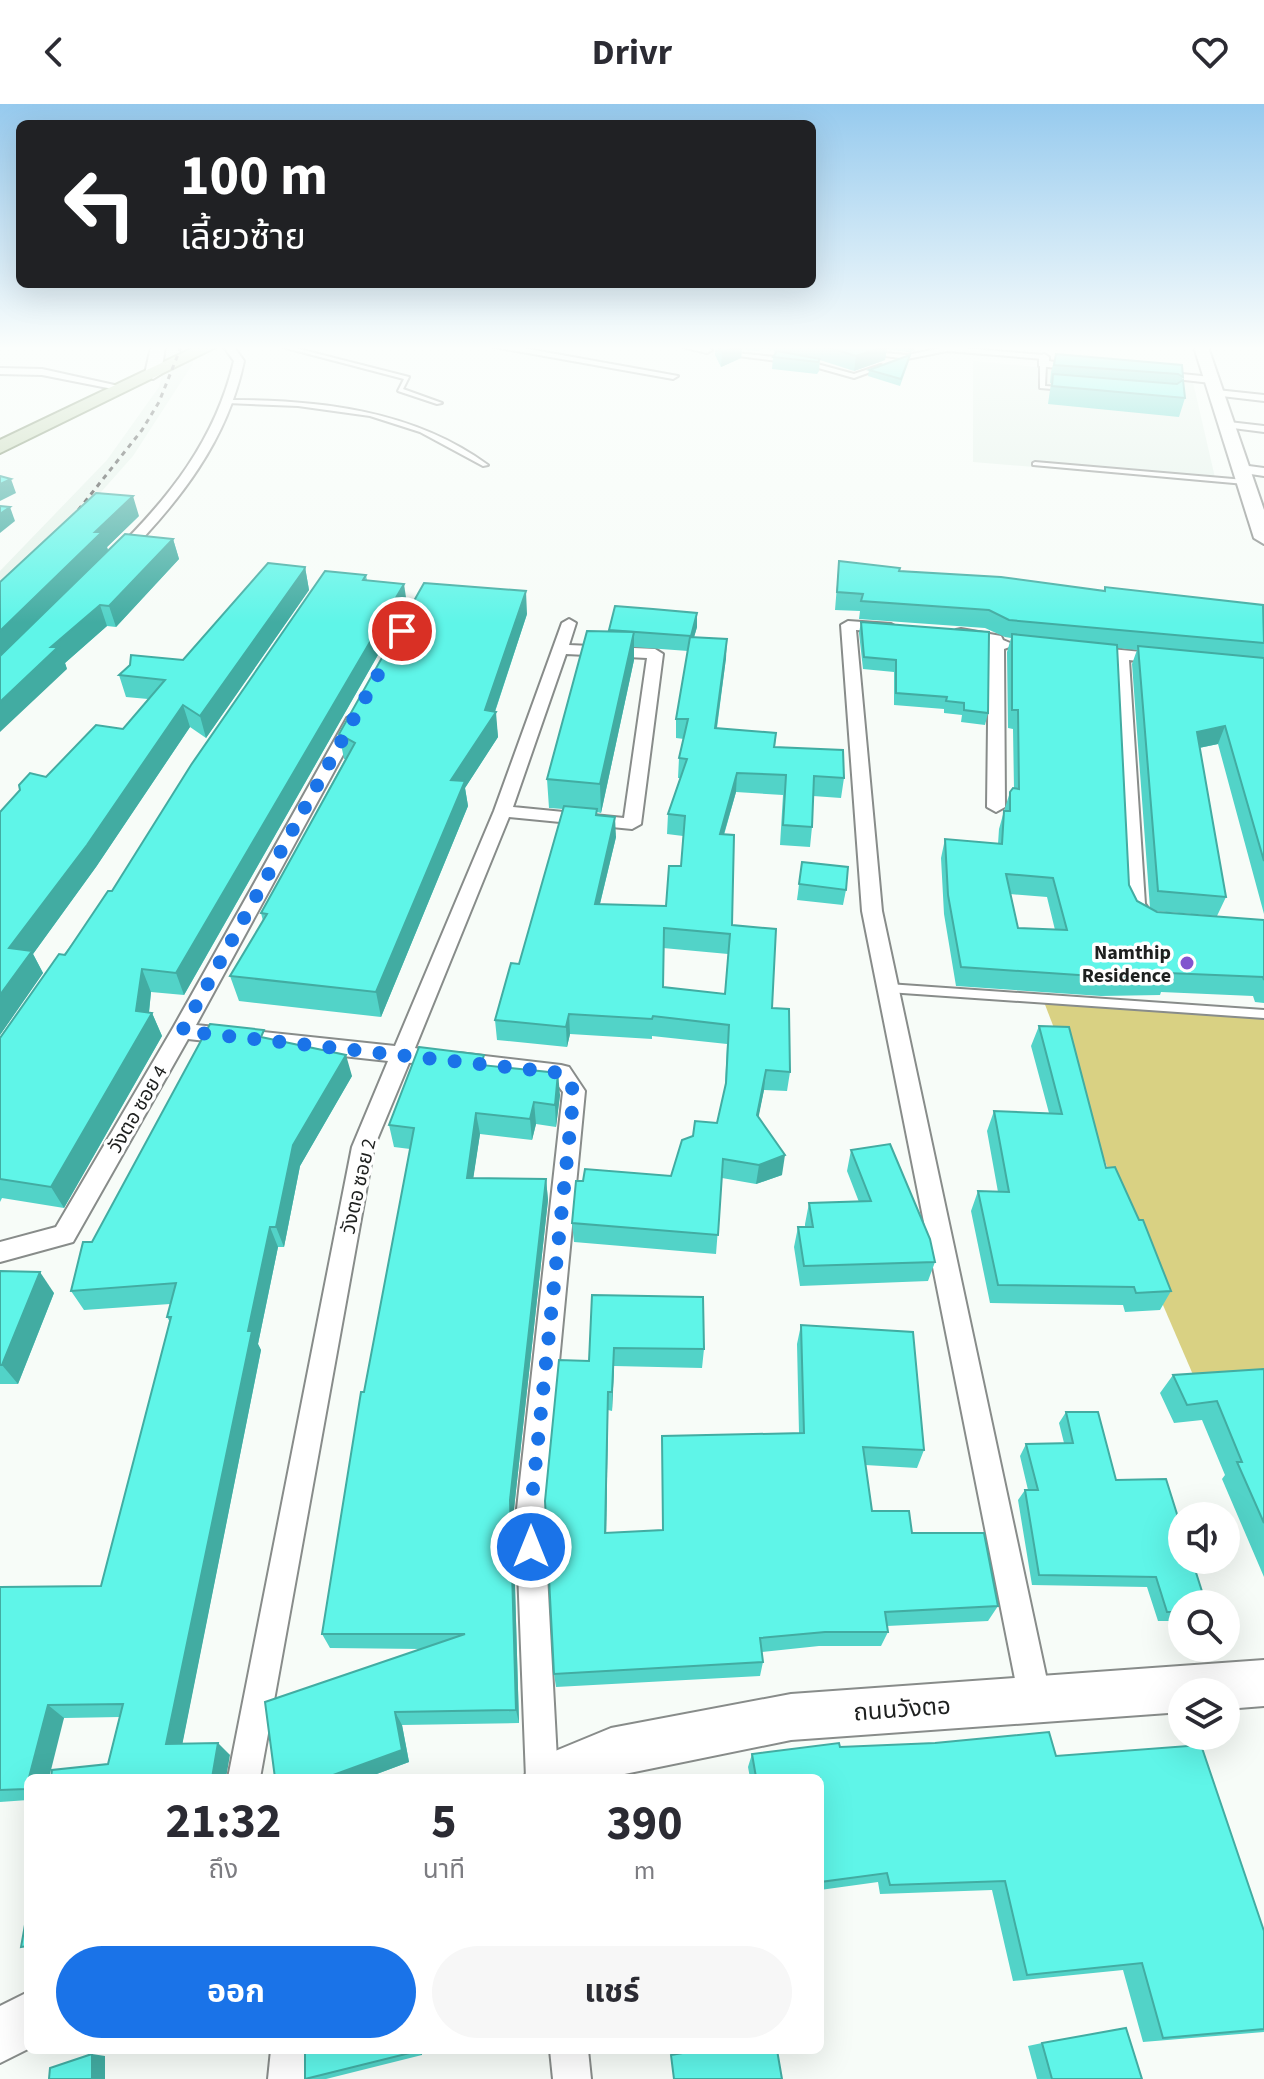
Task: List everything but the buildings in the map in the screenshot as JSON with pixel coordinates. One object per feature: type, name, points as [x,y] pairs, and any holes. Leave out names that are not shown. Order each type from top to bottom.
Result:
[{"type":"main road","points":[[0,462],[48,439]]},
{"type":"street","points":[[111,563],[195,471],[211,439]]},
{"type":"street","points":[[1233,439],[1264,538]]},
{"type":"street","points":[[1243,476],[1264,472]]},
{"type":"street","name":"วังตอ ซอย 2","points":[[245,1774],[363,1147],[503,811],[569,623]]},
{"type":"street","points":[[909,629],[848,625],[872,911],[1035,1699]]},
{"type":"street","points":[[939,631],[985,635],[996,639],[996,807]]},
{"type":"street","points":[[996,644],[1027,646]]},
{"type":"street","points":[[503,811],[632,824],[655,654],[562,649]]},
{"type":"street","points":[[1074,651],[1184,661]]},
{"type":"street","points":[[1121,655],[1135,904],[1139,915],[1149,922],[1163,922]]},
{"type":"street","name":"วังตอ ซอย 4","points":[[0,1252],[64,1235],[182,1031],[364,701]]},
{"type":"street","points":[[182,1031],[561,1073],[574,1091],[530,1518],[542,1774]]},
{"type":"street","name":"ถนนวังตอ","points":[[558,1774],[611,1752],[791,1717],[1264,1683]]},
{"type":"street","points":[[0,2036],[24,2021]]},
{"type":"street","points":[[287,2079],[290,2054]]},
{"type":"street","points":[[569,2054],[572,2079]]},
{"type":"lane","points":[[437,439],[485,465]]},
{"type":"lane","points":[[1035,464],[1243,476]]},
{"type":"lane","points":[[888,988],[1264,1014]]},
{"type":"shaded area","points":[[122,439],[144,439],[133,456],[38,563],[0,599],[0,571],[107,460]]},
{"type":"shaded area","points":[[973,439],[1206,439],[1216,482],[973,462]]},
{"type":"shaded area","points":[[1044,1002],[1264,1018],[1264,1383],[1197,1384],[1138,1247]]},
{"type":"railway","points":[[72,518],[135,439]]},
{"type":"place","name":"Namthip Residence","points":[[1187,963]]},
{"type":"route","points":[[402,631],[182,1031],[561,1073],[574,1091],[530,1518],[531,1547]]}]
